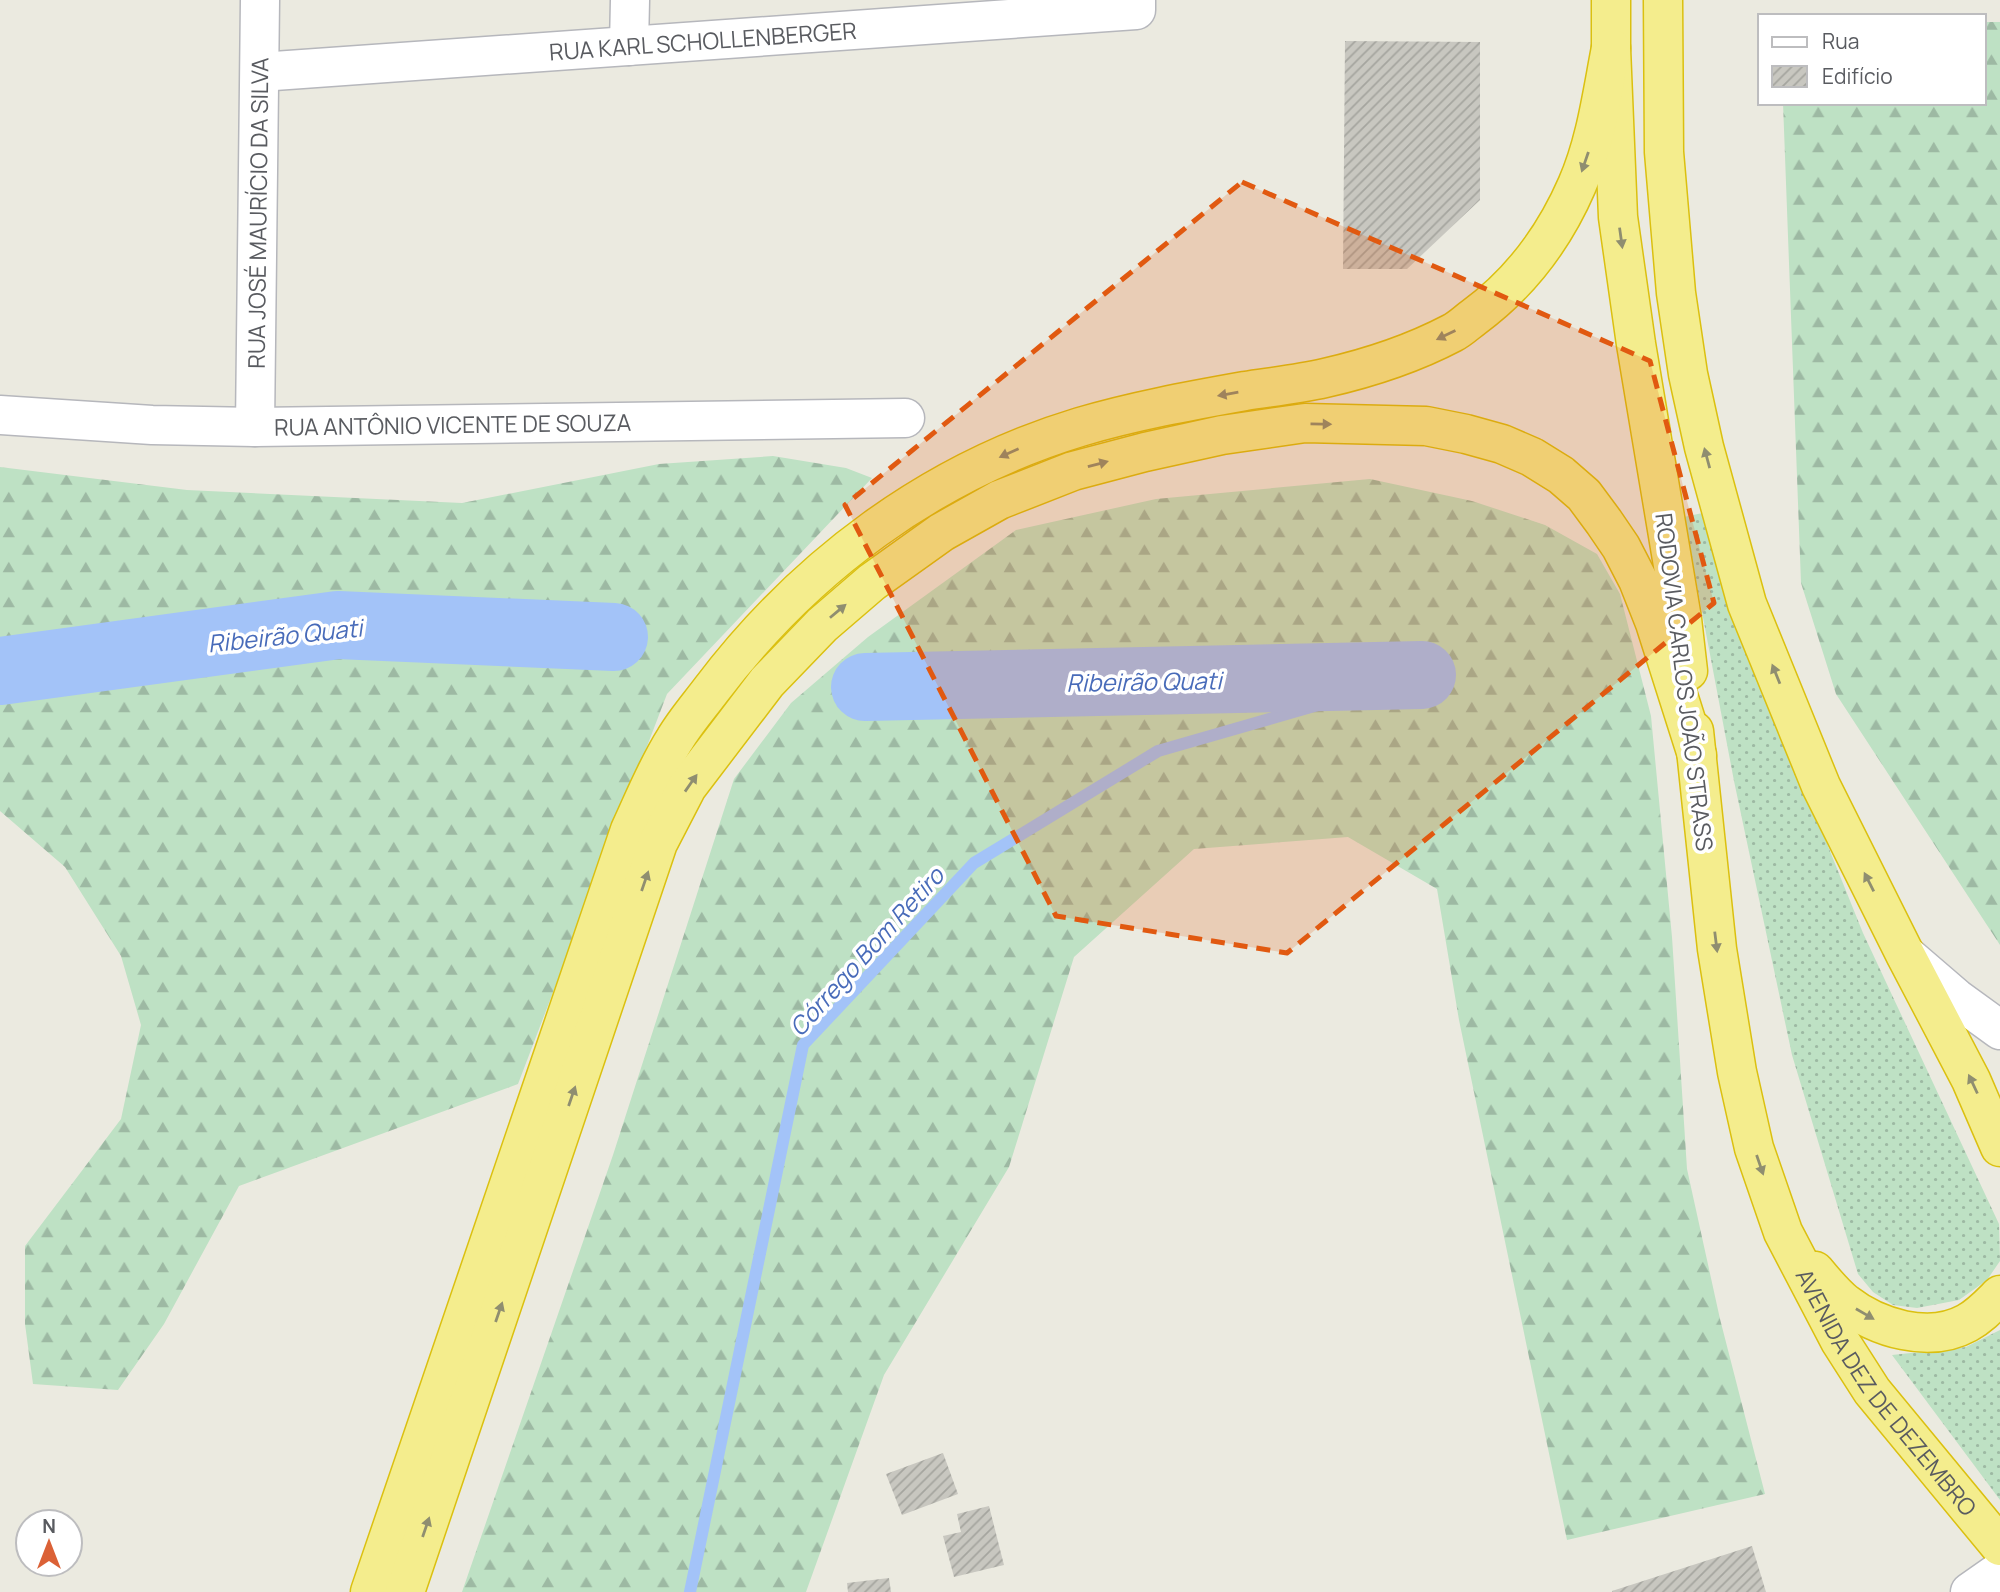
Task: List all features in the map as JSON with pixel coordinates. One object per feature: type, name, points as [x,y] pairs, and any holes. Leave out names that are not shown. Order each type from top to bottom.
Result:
[{"type":"highway","name":"RODOVIA CARLOS JOÃO STRASS","points":[[1611,0],[1618,217],[1636,344],[1682,619],[1717,949],[1737,1072],[1754,1148],[1783,1232]]},
{"type":"highway","points":[[1662,0],[1664,152],[1671,239],[1686,360],[1704,447],[1747,604],[1821,786],[1971,1080],[2000,1147]]},
{"type":"highway","points":[[370,1592],[630,830],[674,739],[732,662],[769,620],[849,547],[904,509],[1011,452],[1078,428],[1153,407],[1323,379],[1358,370],[1402,356],[1455,331],[1495,302],[1525,271],[1555,230],[1578,184],[1594,138],[1611,48]]},
{"type":"highway","points":[[405,1592],[658,842],[687,787],[767,682],[822,625],[872,582],[942,532],[999,500],[1073,471],[1222,435],[1305,423],[1426,426],[1502,444],[1532,457],[1561,475],[1584,495],[1621,547],[1655,623],[1697,755]]},
{"type":"highway","points":[[1783,1232],[1845,1303],[1876,1321],[1899,1330],[1923,1333],[1949,1330],[1967,1323],[1987,1309],[2000,1295]]},
{"type":"highway","name":"AVENIDA DEZ DE DEZEMBRO","points":[[1783,1232],[1840,1341],[1872,1391],[2000,1546]]},
{"type":"street","name":"RUA JOSÉ MAURÍCIO DA SILVA","points":[[255,427],[260,0]]},
{"type":"street","points":[[629,46],[630,0]]},
{"type":"street","name":"RUA KARL SCHOLLENBERGER","points":[[260,72],[1136,10],[1136,0]]},
{"type":"street","name":"RUA ANTÔNIO VICENTE DE SOUZA","points":[[0,415],[152,425],[255,427],[905,418]]},
{"type":"street","points":[[1905,954],[1956,998],[2000,1030]]},
{"type":"street","points":[[1970,1592],[2000,1571]]},
{"type":"highlighted area","points":[[1242,182],[1650,361],[1714,603],[1287,953],[1056,916],[845,505]]},
{"type":"green space","points":[[1986,22],[2000,22],[2000,945],[1836,694],[1801,583],[1783,105],[1986,105]]},
{"type":"green space","points":[[773,456],[846,468],[872,478],[667,694],[518,1084],[239,1186],[164,1324],[118,1390],[33,1384],[25,1324],[25,1246],[121,1119],[141,1025],[121,956],[65,867],[0,811],[0,467],[187,490],[462,503],[659,464]]},
{"type":"green space","points":[[1370,479],[1472,501],[1545,525],[1597,554],[1620,594],[1651,716],[1672,937],[1687,1169],[1720,1319],[1765,1494],[1567,1540],[1459,1020],[1437,889],[1348,837],[1194,849],[1074,957],[1009,1167],[884,1375],[806,1592],[462,1592],[613,1155],[734,779],[791,703],[868,637],[1016,530],[1156,499]]},
{"type":"green space","points":[[1707,512],[1790,752],[1863,933],[1999,1224],[2000,1261],[1987,1280],[1959,1300],[1917,1308],[1893,1305],[1873,1292],[1858,1274],[1792,1055],[1734,781],[1684,517]]},
{"type":"green space","points":[[2000,1330],[2000,1500],[1892,1355],[1966,1347]]},
{"type":"building","points":[[1345,41],[1480,42],[1480,200],[1407,269],[1343,269]]},
{"type":"building","points":[[943,1453],[958,1494],[902,1515],[886,1474]]},
{"type":"building","points":[[989,1506],[1004,1565],[954,1577],[943,1536],[961,1532],[957,1514]]},
{"type":"building","points":[[1752,1546],[1766,1592],[1612,1592],[1612,1591]]},
{"type":"building","points":[[889,1578],[891,1592],[848,1592],[847,1583]]},
{"type":"waterway","name":"Ribeirão Quati","points":[[0,671],[338,625],[614,637]]},
{"type":"waterway","name":"Córrego Bom Retiro","points":[[690,1592],[803,1045],[974,863],[1158,751],[1422,675]]},
{"type":"waterway","name":"Ribeirão Quati","points":[[865,687],[1422,675]]}]
